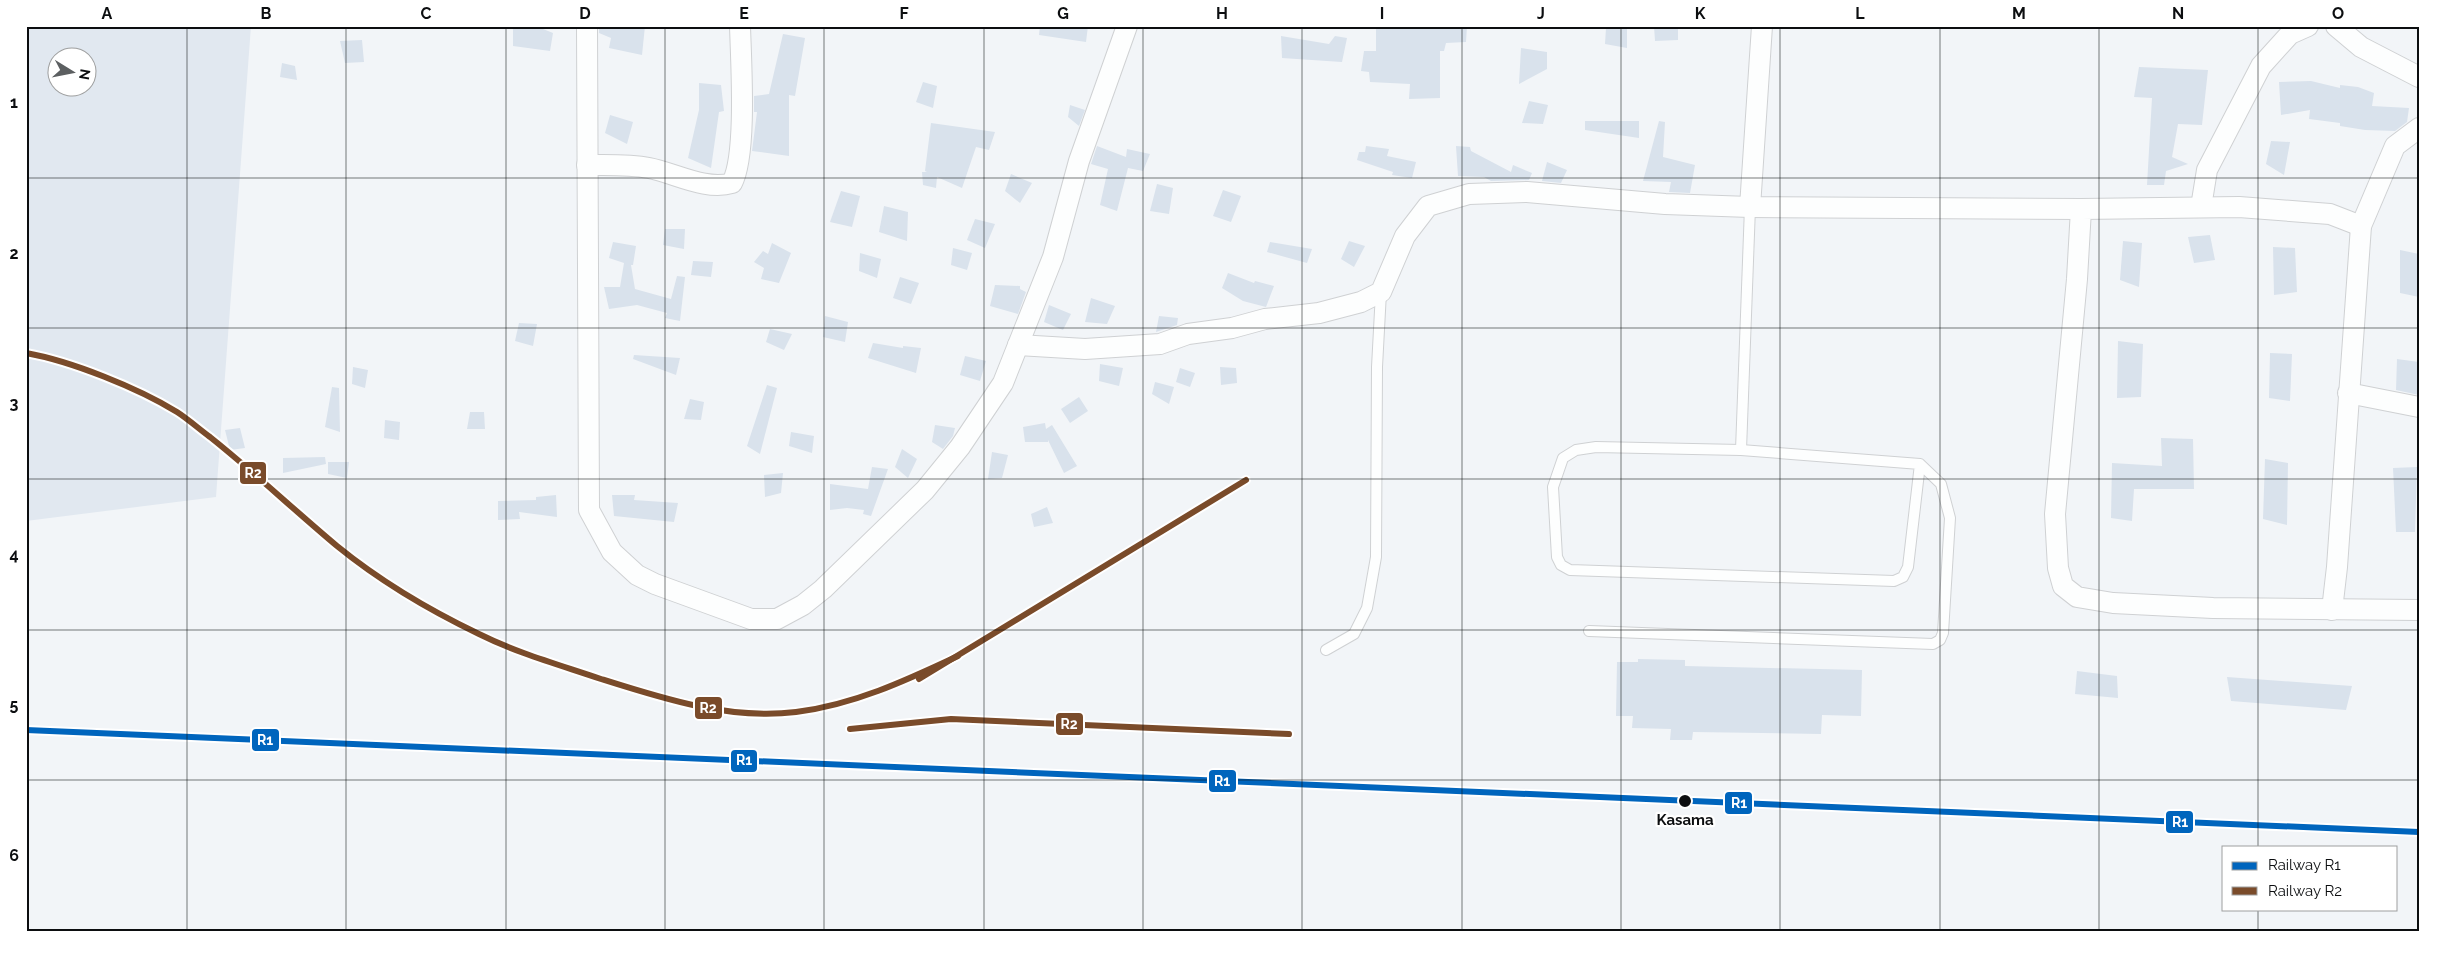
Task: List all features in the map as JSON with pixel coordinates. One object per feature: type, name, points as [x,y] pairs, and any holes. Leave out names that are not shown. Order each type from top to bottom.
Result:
[{"type":"street","points":[[587,26],[589,510],[612,552],[637,575],[655,584],[751,619],[777,619],[803,605],[823,589],[925,490],[960,447],[1003,383],[1052,257],[1079,161],[1127,26]]},
{"type":"street","points":[[588,165],[649,168],[690,180],[723,186],[732,183],[736,175],[740,145],[740,26]]},
{"type":"street","points":[[1750,207],[1762,26]]},
{"type":"street","points":[[2200,208],[2207,170],[2261,66],[2290,34],[2308,26]]},
{"type":"street","points":[[2336,26],[2361,48],[2419,77]]},
{"type":"street","points":[[2332,610],[2337,567],[2361,226],[2395,146],[2419,128]]},
{"type":"street","points":[[1018,345],[1085,349],[1160,344],[1188,334],[1232,328],[1265,319],[1319,313],[1361,302],[1382,292],[1405,236],[1428,206],[1469,194],[1527,192],[1665,204],[1750,207],[2081,209],[2238,207],[2330,214],[2361,226]]},
{"type":"street","points":[[2081,209],[2077,279],[2055,514],[2058,568],[2063,586],[2077,597],[2113,603],[2213,608],[2419,610]]},
{"type":"street","points":[[2348,393],[2419,407]]},
{"type":"lane","points":[[1741,450],[1750,207]]},
{"type":"lane","points":[[1326,650],[1354,634],[1367,608],[1376,557],[1377,367],[1382,292]]},
{"type":"lane","points":[[1589,632],[1933,644],[1940,640],[1943,632],[1950,518],[1941,484],[1920,464],[1741,450],[1596,447],[1576,450],[1563,458],[1553,487],[1557,557],[1560,564],[1570,570],[1894,581],[1903,577],[1908,567],[1920,464]]},
{"type":"shaded area","points":[[251,26],[216,497],[26,521],[26,27]]},
{"type":"building","points":[[513,26],[543,26],[543,29],[553,33],[550,51],[513,46]]},
{"type":"building","points":[[599,26],[645,26],[642,55],[609,48],[611,38],[599,33]]},
{"type":"building","points":[[1040,26],[1088,26],[1086,42],[1039,35]]},
{"type":"building","points":[[1376,26],[1467,26],[1466,42],[1446,43],[1444,51],[1440,51],[1440,98],[1409,99],[1410,84],[1370,82],[1369,72],[1361,71],[1364,51],[1376,51]]},
{"type":"building","points":[[1627,26],[1627,48],[1605,44],[1606,28]]},
{"type":"building","points":[[1654,26],[1678,26],[1678,40],[1655,41]]},
{"type":"building","points":[[783,34],[805,38],[795,96],[789,95],[789,156],[752,151],[757,112],[754,112],[754,96],[769,94]]},
{"type":"building","points":[[1281,36],[1329,44],[1335,36],[1347,38],[1342,62],[1282,58]]},
{"type":"building","points":[[362,40],[364,62],[345,63],[340,41]]},
{"type":"building","points":[[1521,48],[1547,52],[1547,69],[1519,84]]},
{"type":"building","points":[[282,63],[295,66],[297,80],[280,77]]},
{"type":"building","points":[[2139,67],[2208,70],[2202,125],[2178,124],[2172,157],[2188,164],[2166,171],[2164,185],[2147,185],[2152,98],[2134,97]]},
{"type":"building","points":[[2311,81],[2340,88],[2340,85],[2358,87],[2374,93],[2372,106],[2409,108],[2407,122],[2395,131],[2365,130],[2340,126],[2340,123],[2309,119],[2310,110],[2281,115],[2279,82]]},
{"type":"building","points":[[923,82],[937,86],[933,108],[916,102]]},
{"type":"building","points":[[699,83],[721,85],[724,111],[719,112],[711,168],[688,158],[699,110]]},
{"type":"building","points":[[1529,101],[1548,105],[1543,124],[1522,123]]},
{"type":"building","points":[[1070,105],[1085,110],[1079,126],[1068,117]]},
{"type":"building","points":[[610,115],[633,122],[627,144],[605,133]]},
{"type":"building","points":[[1585,121],[1639,121],[1639,138],[1585,130]]},
{"type":"building","points":[[1659,121],[1665,122],[1663,157],[1695,165],[1690,193],[1669,192],[1671,182],[1643,181]]},
{"type":"building","points":[[931,123],[995,132],[989,150],[976,147],[962,188],[937,177],[936,188],[923,185],[922,172],[927,172],[925,171]]},
{"type":"building","points":[[2271,141],[2290,142],[2284,175],[2266,164]]},
{"type":"building","points":[[1097,146],[1126,157],[1127,149],[1150,154],[1143,171],[1128,168],[1117,211],[1100,205],[1108,169],[1091,164]]},
{"type":"building","points":[[1366,146],[1389,149],[1387,156],[1416,162],[1412,178],[1392,175],[1393,172],[1357,160],[1359,152],[1365,152]]},
{"type":"building","points":[[1456,146],[1470,147],[1471,151],[1511,172],[1513,165],[1532,173],[1529,180],[1491,181],[1484,177],[1458,176]]},
{"type":"building","points":[[1547,162],[1567,170],[1561,183],[1542,181]]},
{"type":"building","points":[[1011,174],[1032,183],[1020,203],[1005,191]]},
{"type":"building","points":[[1157,184],[1173,188],[1169,214],[1150,211]]},
{"type":"building","points":[[1223,190],[1241,196],[1231,222],[1213,216]]},
{"type":"building","points":[[841,191],[860,196],[852,227],[830,222]]},
{"type":"building","points":[[884,206],[908,212],[907,241],[879,232]]},
{"type":"building","points":[[975,219],[995,224],[985,248],[967,240]]},
{"type":"building","points":[[665,229],[685,229],[684,249],[663,245]]},
{"type":"building","points":[[2210,235],[2215,260],[2194,263],[2188,237]]},
{"type":"building","points":[[1349,241],[1365,246],[1354,267],[1341,259]]},
{"type":"building","points":[[2123,241],[2142,243],[2139,287],[2120,280]]},
{"type":"building","points":[[613,242],[636,246],[633,265],[631,265],[635,289],[671,299],[677,276],[685,277],[680,321],[665,318],[667,313],[637,305],[609,309],[604,287],[620,287],[624,263],[609,258]]},
{"type":"building","points":[[1270,242],[1312,249],[1307,263],[1267,252]]},
{"type":"building","points":[[772,243],[791,253],[779,283],[761,279],[764,268],[754,262],[763,251],[768,254]]},
{"type":"building","points":[[2273,247],[2295,248],[2297,292],[2274,295]]},
{"type":"building","points":[[953,248],[972,253],[967,270],[951,265]]},
{"type":"building","points":[[2400,250],[2419,254],[2419,297],[2400,293]]},
{"type":"building","points":[[860,253],[881,259],[877,278],[859,271]]},
{"type":"building","points":[[693,261],[713,262],[711,277],[691,275]]},
{"type":"building","points":[[1228,273],[1254,283],[1255,281],[1274,286],[1266,307],[1243,301],[1222,288]]},
{"type":"building","points":[[900,277],[919,283],[911,304],[893,298]]},
{"type":"building","points":[[995,285],[1020,286],[1020,289],[1026,292],[1018,314],[990,306]]},
{"type":"building","points":[[1091,298],[1115,306],[1107,324],[1085,322]]},
{"type":"building","points":[[1049,305],[1071,314],[1063,330],[1044,322]]},
{"type":"building","points":[[825,316],[848,322],[845,342],[823,337]]},
{"type":"building","points":[[1159,316],[1178,318],[1177,325],[1156,332]]},
{"type":"building","points":[[519,323],[537,324],[533,346],[515,341]]},
{"type":"building","points":[[770,329],[792,334],[784,350],[766,342]]},
{"type":"building","points":[[2118,341],[2143,344],[2141,397],[2117,398]]},
{"type":"building","points":[[873,343],[903,348],[903,346],[921,348],[916,373],[868,358]]},
{"type":"building","points":[[2270,353],[2292,354],[2290,401],[2269,398]]},
{"type":"building","points":[[634,355],[680,358],[676,375],[633,359]]},
{"type":"building","points":[[965,356],[986,361],[980,381],[960,375]]},
{"type":"building","points":[[2397,359],[2419,362],[2419,395],[2396,390]]},
{"type":"building","points":[[1100,364],[1123,368],[1119,386],[1099,381]]},
{"type":"building","points":[[353,367],[368,370],[365,388],[352,384]]},
{"type":"building","points":[[1220,367],[1236,368],[1237,383],[1221,385]]},
{"type":"building","points":[[1180,368],[1195,373],[1190,387],[1176,382]]},
{"type":"building","points":[[1155,382],[1174,387],[1169,404],[1152,394]]},
{"type":"building","points":[[767,385],[777,388],[760,454],[747,446]]},
{"type":"building","points":[[332,387],[339,388],[340,432],[325,427]]},
{"type":"building","points":[[1079,397],[1088,411],[1070,423],[1061,409]]},
{"type":"building","points":[[690,399],[704,402],[701,420],[684,419]]},
{"type":"building","points":[[470,412],[484,412],[485,429],[467,429]]},
{"type":"building","points":[[385,420],[400,422],[399,440],[384,438]]},
{"type":"building","points":[[1045,423],[1046,429],[1052,425],[1077,466],[1064,473],[1048,440],[1048,442],[1025,442],[1023,427]]},
{"type":"building","points":[[935,425],[955,428],[953,436],[943,449],[932,442]]},
{"type":"building","points":[[240,428],[245,448],[230,450],[225,430]]},
{"type":"building","points":[[791,432],[814,436],[812,453],[789,446]]},
{"type":"building","points":[[2161,438],[2193,439],[2194,489],[2134,489],[2132,521],[2111,518],[2112,463],[2162,466]]},
{"type":"building","points":[[902,449],[917,459],[908,478],[895,467]]},
{"type":"building","points":[[992,452],[1008,455],[1002,478],[988,479]]},
{"type":"building","points":[[325,457],[326,464],[283,473],[283,458]]},
{"type":"building","points":[[2265,459],[2288,463],[2287,525],[2263,519]]},
{"type":"building","points":[[328,462],[349,462],[347,478],[328,474]]},
{"type":"building","points":[[872,467],[888,469],[871,516],[863,514],[864,510],[847,508],[830,510],[830,484],[868,489]]},
{"type":"building","points":[[2417,467],[2415,532],[2396,532],[2393,468]]},
{"type":"building","points":[[783,473],[781,493],[765,497],[764,475]]},
{"type":"building","points":[[556,495],[557,517],[519,512],[520,519],[498,520],[498,501],[536,500],[536,497]]},
{"type":"building","points":[[612,495],[635,495],[634,500],[678,503],[674,522],[614,516]]},
{"type":"building","points":[[1047,507],[1053,523],[1034,527],[1031,514]]},
{"type":"building","points":[[1638,659],[1685,660],[1685,666],[1862,670],[1861,716],[1822,715],[1821,734],[1693,732],[1692,740],[1670,740],[1671,729],[1632,728],[1633,716],[1616,716],[1617,662],[1638,662]]},
{"type":"building","points":[[2077,671],[2117,676],[2118,698],[2075,694]]},
{"type":"building","points":[[2227,677],[2352,686],[2346,710],[2231,701]]},
{"type":"rail line","name":"R2","points":[[26,353],[63,362],[104,376],[161,403],[181,415],[210,437],[353,559],[405,594],[493,641],[601,679],[697,706],[746,713],[771,714],[817,709],[858,698],[898,683],[958,656]]},
{"type":"rail line","name":"R2","points":[[919,679],[1246,480]]},
{"type":"rail line","name":"R2","points":[[850,729],[951,719],[1289,734]]},
{"type":"rail line","name":"R1","points":[[26,730],[2419,832]]},
{"type":"place","name":"Kasama","points":[[1685,801]]}]
